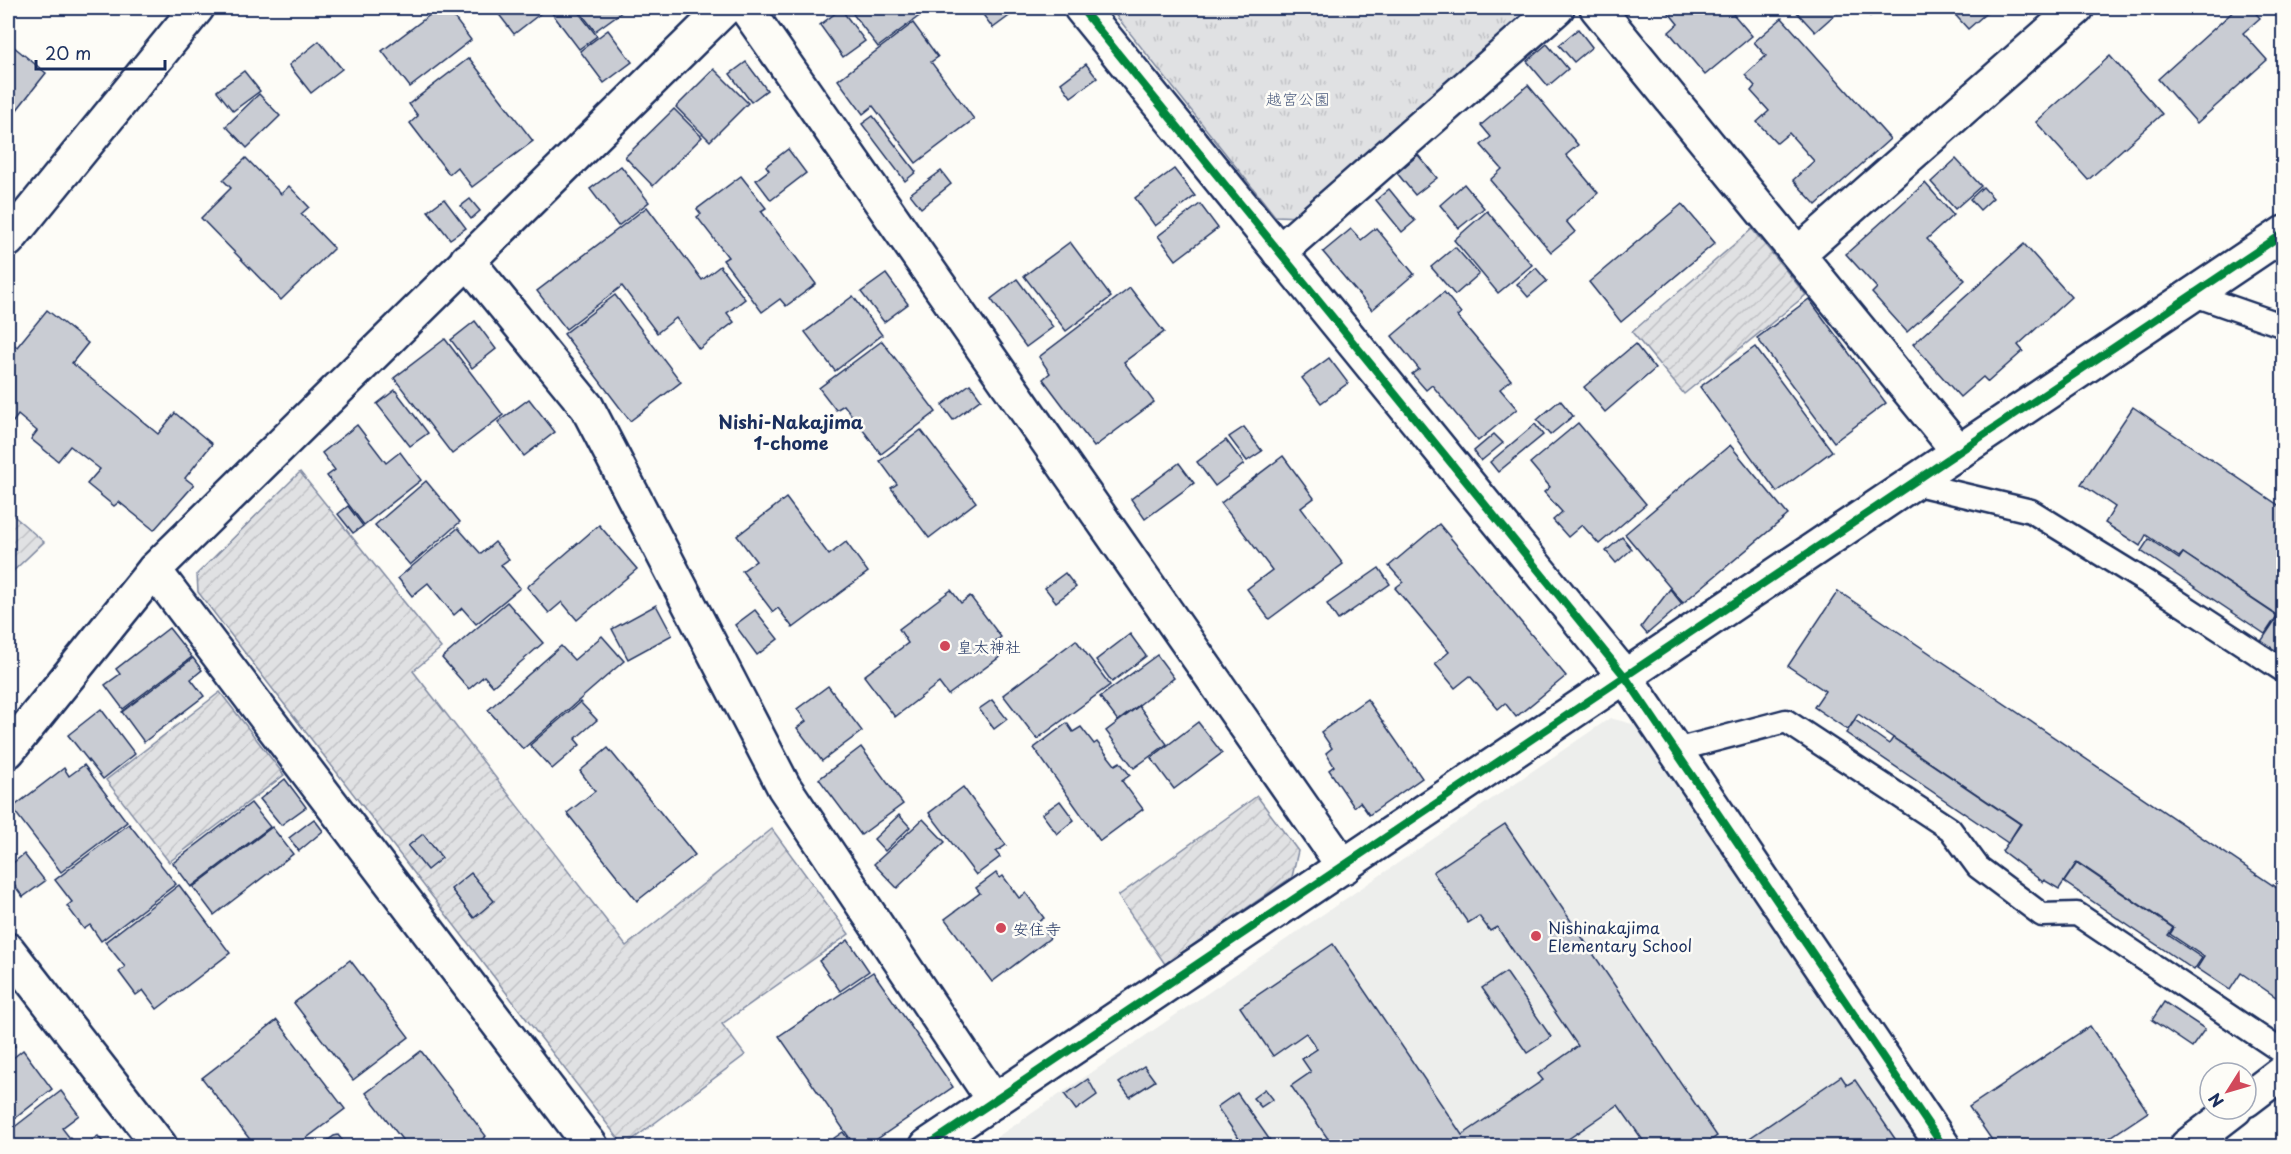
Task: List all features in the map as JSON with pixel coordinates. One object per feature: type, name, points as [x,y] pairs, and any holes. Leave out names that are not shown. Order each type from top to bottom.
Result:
[{"type":"street","points":[[8,240],[197,8]]},
{"type":"street","points":[[8,751],[154,570],[725,8]]},
{"type":"street","points":[[746,8],[1344,867]]},
{"type":"street","points":[[1081,8],[1626,678],[1943,1146]]},
{"type":"street","points":[[1280,252],[1557,8]]},
{"type":"street","points":[[1597,8],[1959,452]]},
{"type":"street","points":[[1798,254],[2077,8]]},
{"type":"street","points":[[927,1146],[1626,678],[2283,233]]},
{"type":"street","points":[[467,260],[587,407],[784,787],[994,1101]]},
{"type":"street","points":[[154,570],[591,1146]]},
{"type":"street","points":[[8,950],[159,1146]]},
{"type":"street","points":[[2258,1091],[2283,1071]]},
{"type":"street","points":[[2187,1146],[2219,1121]]},
{"type":"lane","points":[[2192,294],[2283,326]]},
{"type":"lane","points":[[1913,483],[2031,511],[2169,596],[2283,671]]},
{"type":"lane","points":[[1676,750],[1786,721],[1950,830],[1978,867],[2042,915],[2077,914],[2283,1053]]},
{"type":"shaded area","name":"Nishinakajima Elementary School","points":[[1610,718],[1640,726],[1924,1146],[984,1146]]},
{"type":"green space","name":"越宮公園","points":[[1110,8],[1537,8],[1302,217],[1275,216]]},
{"type":"green space","points":[[1752,229],[1806,295],[1684,394],[1632,332]]},
{"type":"green space","points":[[300,472],[441,648],[413,671],[626,946],[772,829],[849,934],[722,1024],[745,1055],[624,1146],[198,592],[197,574]]},
{"type":"green space","points":[[8,511],[44,542],[8,576]]},
{"type":"green space","points":[[220,692],[284,775],[169,862],[106,780]]},
{"type":"green space","points":[[1257,796],[1298,851],[1292,877],[1165,964],[1118,896]]},
{"type":"building","points":[[439,8],[447,8],[471,40],[410,87],[382,51]]},
{"type":"building","points":[[494,8],[543,8],[545,10],[514,34]]},
{"type":"building","points":[[548,8],[575,8],[597,36],[579,49]]},
{"type":"building","points":[[577,8],[627,8],[595,31]]},
{"type":"building","points":[[862,8],[930,8],[878,47],[853,14]]},
{"type":"building","points":[[978,8],[1020,8],[993,28]]},
{"type":"building","points":[[1665,8],[1728,8],[1752,36],[1705,75],[1669,32],[1678,24]]},
{"type":"building","points":[[1793,8],[1842,8],[1815,32]]},
{"type":"building","points":[[1862,8],[1880,8],[1870,16]]},
{"type":"building","points":[[1949,8],[1992,8],[1968,29]]},
{"type":"building","points":[[2237,8],[2251,8],[2260,18],[2243,33],[2267,60],[2197,123],[2158,79]]},
{"type":"building","points":[[841,9],[865,41],[843,57],[820,25]]},
{"type":"building","points":[[1782,18],[1890,139],[1816,205],[1793,180],[1814,161],[1789,133],[1777,143],[1757,122],[1769,111],[1751,91],[1755,86],[1745,75],[1766,56],[1754,42]]},
{"type":"building","points":[[913,23],[938,57],[931,62],[974,119],[916,163],[873,106],[863,114],[838,80]]},
{"type":"building","points":[[1578,29],[1592,47],[1574,62],[1559,45]]},
{"type":"building","points":[[608,30],[632,62],[604,83],[580,51]]},
{"type":"building","points":[[319,41],[342,69],[311,93],[289,65]]},
{"type":"building","points":[[8,42],[46,73],[8,121]]},
{"type":"building","points":[[1547,44],[1568,69],[1548,86],[1527,61]]},
{"type":"building","points":[[2110,56],[2162,114],[2088,180],[2036,122]]},
{"type":"building","points":[[469,58],[533,141],[472,187],[457,167],[449,174],[410,123],[418,116],[409,104]]},
{"type":"building","points":[[746,62],[767,90],[751,102],[730,74]]},
{"type":"building","points":[[1086,64],[1097,78],[1071,97],[1061,83]]},
{"type":"building","points":[[714,69],[748,103],[710,141],[676,107]]},
{"type":"building","points":[[244,71],[260,91],[233,111],[217,91]]},
{"type":"building","points":[[1528,85],[1578,145],[1566,155],[1598,193],[1566,221],[1575,232],[1551,252],[1490,180],[1502,169],[1481,145],[1491,137],[1481,125]]},
{"type":"building","points":[[259,94],[280,116],[247,148],[226,126]]},
{"type":"building","points":[[674,109],[702,137],[653,186],[625,157]]},
{"type":"building","points":[[873,116],[916,172],[905,181],[862,124]]},
{"type":"building","points":[[788,149],[806,173],[771,200],[756,180],[769,170],[766,166]]},
{"type":"building","points":[[1418,155],[1437,178],[1415,195],[1397,173]]},
{"type":"building","points":[[246,158],[281,194],[289,186],[309,207],[301,214],[334,248],[281,300],[201,218],[231,188],[223,180]]},
{"type":"building","points":[[1956,159],[1981,186],[1955,209],[1931,182]]},
{"type":"building","points":[[621,166],[649,202],[618,226],[590,189]]},
{"type":"building","points":[[1174,169],[1195,196],[1155,226],[1135,198]]},
{"type":"building","points":[[941,171],[951,184],[921,208],[910,194]]},
{"type":"building","points":[[741,176],[766,208],[761,211],[816,284],[786,306],[780,299],[762,312],[723,260],[728,257],[697,217],[701,214],[697,209]]},
{"type":"building","points":[[1925,183],[1953,215],[1927,239],[1965,280],[1907,332],[1872,293],[1877,288],[1846,254]]},
{"type":"building","points":[[1464,184],[1484,208],[1459,228],[1440,205]]},
{"type":"building","points":[[1983,187],[1993,198],[1980,210],[1970,199]]},
{"type":"building","points":[[1389,189],[1415,221],[1402,232],[1376,200]]},
{"type":"building","points":[[444,199],[466,228],[450,239],[428,211]]},
{"type":"building","points":[[470,199],[480,211],[471,219],[461,206]]},
{"type":"building","points":[[1200,204],[1218,228],[1176,260],[1158,236]]},
{"type":"building","points":[[1682,204],[1715,243],[1621,322],[1589,282]]},
{"type":"building","points":[[647,207],[702,280],[720,266],[745,299],[727,313],[734,322],[699,349],[676,318],[657,333],[622,286],[566,329],[537,291]]},
{"type":"building","points":[[1487,211],[1532,265],[1498,293],[1454,240]]},
{"type":"building","points":[[1376,228],[1414,274],[1372,310],[1323,252],[1351,229],[1361,240]]},
{"type":"building","points":[[1070,242],[1111,297],[1066,331],[1024,276]]},
{"type":"building","points":[[2024,244],[2071,297],[2018,345],[2023,351],[1988,382],[1983,377],[1960,397],[1913,344]]},
{"type":"building","points":[[1455,247],[1479,274],[1455,295],[1431,267]]},
{"type":"building","points":[[1536,268],[1547,281],[1528,297],[1517,284]]},
{"type":"building","points":[[886,274],[908,304],[884,322],[861,292]]},
{"type":"building","points":[[1017,279],[1053,327],[1026,347],[991,299]]},
{"type":"building","points":[[1130,288],[1164,332],[1124,362],[1154,402],[1094,447],[1043,379],[1050,373],[1039,357]]},
{"type":"building","points":[[1444,292],[1461,313],[1457,316],[1511,380],[1500,389],[1517,409],[1478,441],[1432,385],[1426,390],[1412,374],[1419,369],[1392,336]]},
{"type":"building","points":[[615,295],[681,382],[630,421],[564,334]]},
{"type":"building","points":[[853,296],[882,335],[835,371],[805,332]]},
{"type":"building","points":[[1809,299],[1886,403],[1834,442],[1757,338]]},
{"type":"building","points":[[47,310],[88,343],[72,363],[158,434],[175,413],[212,444],[185,478],[194,485],[154,530],[119,502],[114,506],[87,484],[100,469],[70,446],[58,461],[31,439],[37,431],[18,415],[13,422],[8,418],[8,346],[11,342],[17,347]]},
{"type":"building","points":[[475,321],[496,349],[472,368],[451,340]]},
{"type":"building","points":[[445,339],[503,415],[452,454],[394,378]]},
{"type":"building","points":[[882,341],[936,412],[881,454],[844,405],[836,410],[819,388]]},
{"type":"building","points":[[1635,344],[1655,369],[1605,412],[1584,387]]},
{"type":"building","points":[[1755,347],[1832,451],[1777,492],[1700,387]]},
{"type":"building","points":[[1329,358],[1348,383],[1321,403],[1302,378]]},
{"type":"building","points":[[970,384],[981,399],[953,420],[942,405]]},
{"type":"building","points":[[395,390],[428,433],[410,446],[377,404]]},
{"type":"building","points":[[529,399],[555,432],[524,456],[498,422]]},
{"type":"building","points":[[1560,400],[1573,416],[1550,435],[1537,420]]},
{"type":"building","points":[[2133,407],[2284,509],[2284,663],[2260,643],[2278,616],[2183,553],[2179,557],[2146,535],[2140,546],[2105,523],[2115,507],[2081,484]]},
{"type":"building","points":[[1578,423],[1646,504],[1599,544],[1582,525],[1568,537],[1553,520],[1562,512],[1544,492],[1550,487],[1530,463]]},
{"type":"building","points":[[1535,424],[1543,435],[1498,472],[1490,462]]},
{"type":"building","points":[[357,425],[386,463],[400,452],[421,480],[364,525],[327,476],[335,470],[322,453]]},
{"type":"building","points":[[1244,427],[1262,451],[1247,461],[1229,437]]},
{"type":"building","points":[[921,430],[976,502],[929,538],[891,488],[897,484],[880,461]]},
{"type":"building","points":[[1494,434],[1503,443],[1481,461],[1474,451]]},
{"type":"building","points":[[1226,440],[1244,464],[1215,486],[1197,462]]},
{"type":"building","points":[[1730,445],[1788,515],[1683,603],[1625,534]]},
{"type":"building","points":[[1283,456],[1314,498],[1301,508],[1343,564],[1269,619],[1247,589],[1272,570],[1221,503]]},
{"type":"building","points":[[1179,463],[1194,483],[1145,519],[1131,499]]},
{"type":"building","points":[[426,481],[460,522],[410,565],[375,525]]},
{"type":"building","points":[[786,498],[829,555],[846,542],[868,572],[793,628],[778,608],[773,612],[742,571],[756,561],[737,536]]},
{"type":"building","points":[[348,506],[363,526],[353,533],[338,514]]},
{"type":"building","points":[[1439,524],[1566,676],[1516,717],[1505,703],[1498,709],[1470,676],[1455,688],[1435,664],[1449,652],[1395,588],[1403,582],[1389,566]]},
{"type":"building","points":[[599,525],[637,569],[577,620],[562,602],[549,613],[527,587]]},
{"type":"building","points":[[458,528],[481,554],[495,542],[509,559],[501,565],[520,588],[476,624],[462,608],[454,615],[428,583],[412,596],[398,578]]},
{"type":"building","points":[[1622,537],[1632,549],[1616,563],[1606,551]]},
{"type":"building","points":[[2149,539],[2179,559],[2183,553],[2277,616],[2265,634],[2141,551]]},
{"type":"building","points":[[1379,568],[1390,584],[1338,620],[1327,604]]},
{"type":"building","points":[[1065,573],[1076,587],[1056,602],[1045,588]]},
{"type":"building","points":[[1670,589],[1682,604],[1647,634],[1641,627]]},
{"type":"building","points":[[951,590],[961,603],[970,596],[1001,637],[991,644],[1001,656],[948,695],[939,683],[895,717],[864,676],[908,643],[899,629]]},
{"type":"building","points":[[1838,591],[2284,893],[2284,986],[2276,997],[2241,973],[2230,990],[2197,968],[2204,957],[2170,934],[2174,928],[2077,862],[2059,889],[2044,880],[2043,882],[2002,851],[2021,824],[1858,714],[1848,730],[1814,707],[1825,691],[1788,666]]},
{"type":"building","points":[[507,602],[543,643],[493,686],[484,676],[469,689],[442,658]]},
{"type":"building","points":[[656,605],[672,635],[628,659],[612,629]]},
{"type":"building","points":[[755,610],[778,639],[757,655],[735,625]]},
{"type":"building","points":[[169,628],[192,657],[123,709],[105,685],[120,674],[116,669]]},
{"type":"building","points":[[1130,634],[1146,656],[1112,682],[1096,660]]},
{"type":"building","points":[[602,636],[624,661],[523,749],[488,710],[561,646],[574,660]]},
{"type":"building","points":[[1076,640],[1110,685],[1037,739],[1003,695]]},
{"type":"building","points":[[1157,655],[1174,678],[1118,721],[1100,697]]},
{"type":"building","points":[[193,658],[202,670],[191,679],[204,696],[144,742],[122,712]]},
{"type":"building","points":[[828,686],[862,731],[822,761],[797,728],[806,721],[797,709]]},
{"type":"building","points":[[1367,699],[1422,778],[1369,815],[1360,802],[1354,807],[1329,770],[1334,766],[1326,753],[1332,748],[1321,732]]},
{"type":"building","points":[[992,700],[1007,719],[994,729],[979,709]]},
{"type":"building","points":[[580,702],[597,720],[575,739],[580,745],[552,769],[530,745]]},
{"type":"building","points":[[1139,706],[1167,744],[1134,768],[1106,731]]},
{"type":"building","points":[[101,709],[135,754],[103,779],[68,735]]},
{"type":"building","points":[[1855,720],[1889,744],[1893,738],[2020,824],[2008,843],[1846,733]]},
{"type":"building","points":[[1198,722],[1222,753],[1174,789],[1151,758]]},
{"type":"building","points":[[1067,723],[1073,732],[1081,727],[1094,744],[1097,742],[1115,765],[1120,762],[1130,775],[1122,781],[1143,809],[1100,841],[1034,748]]},
{"type":"building","points":[[861,747],[903,804],[861,835],[819,779]]},
{"type":"building","points":[[608,748],[695,855],[637,901],[567,813],[595,791],[580,771]]},
{"type":"building","points":[[84,765],[127,822],[61,872],[12,808],[64,768],[69,776]]},
{"type":"building","points":[[285,779],[306,807],[281,825],[260,799]]},
{"type":"building","points":[[963,787],[1006,845],[996,852],[1000,857],[976,875],[929,813]]},
{"type":"building","points":[[1060,801],[1074,820],[1057,834],[1042,814]]},
{"type":"building","points":[[251,803],[270,827],[191,887],[173,863]]},
{"type":"building","points":[[899,815],[910,827],[885,851],[874,839]]},
{"type":"building","points":[[314,819],[323,831],[299,851],[289,838]]},
{"type":"building","points":[[923,819],[945,842],[897,888],[874,864]]},
{"type":"building","points":[[129,824],[176,884],[101,941],[90,925],[84,929],[67,906],[72,902],[55,880]]},
{"type":"building","points":[[1505,824],[1717,1136],[1702,1146],[1647,1146],[1618,1105],[1558,1146],[1333,1146],[1291,1086],[1311,1072],[1302,1059],[1317,1049],[1306,1033],[1273,1056],[1240,1007],[1333,944],[1462,1135],[1543,1080],[1538,1074],[1578,1046],[1497,927],[1490,931],[1479,916],[1468,923],[1433,872]]},
{"type":"building","points":[[272,827],[293,854],[214,915],[193,887]]},
{"type":"building","points":[[423,834],[442,858],[427,870],[408,846]]},
{"type":"building","points":[[24,854],[45,881],[23,897],[8,877],[8,867]]},
{"type":"building","points":[[2077,863],[2173,928],[2168,935],[2202,958],[2194,970],[2064,882]]},
{"type":"building","points":[[471,873],[494,901],[474,918],[451,889]]},
{"type":"building","points":[[996,873],[1000,878],[1003,876],[1019,898],[1026,893],[1044,918],[1038,922],[1050,938],[992,982],[945,919],[980,893],[976,888]]},
{"type":"building","points":[[179,885],[230,953],[157,1009],[143,990],[136,995],[119,972],[125,967],[105,942]]},
{"type":"building","points":[[848,940],[869,971],[840,991],[819,961]]},
{"type":"building","points":[[350,960],[409,1037],[353,1080],[294,1003]]},
{"type":"building","points":[[873,972],[953,1087],[867,1146],[855,1146],[779,1036]]},
{"type":"building","points":[[1506,972],[1551,1037],[1527,1053],[1482,988]]},
{"type":"building","points":[[2164,1002],[2205,1029],[2192,1047],[2152,1020]]},
{"type":"building","points":[[277,1020],[345,1109],[296,1146],[255,1146],[202,1078]]},
{"type":"building","points":[[2090,1026],[2148,1112],[2097,1146],[1996,1146],[1969,1107]]},
{"type":"building","points":[[8,1036],[15,1046],[8,1051]]},
{"type":"building","points":[[23,1050],[52,1089],[8,1124],[8,1062]]},
{"type":"building","points":[[421,1051],[486,1136],[473,1146],[407,1146],[366,1093]]},
{"type":"building","points":[[1144,1066],[1155,1081],[1130,1097],[1119,1083]]},
{"type":"building","points":[[1841,1076],[1847,1085],[1855,1080],[1900,1146],[1738,1146]]},
{"type":"building","points":[[1088,1079],[1097,1095],[1076,1110],[1065,1095]]},
{"type":"building","points":[[1265,1089],[1273,1099],[1261,1107],[1253,1098]]},
{"type":"building","points":[[61,1091],[79,1115],[62,1128],[76,1146],[8,1146],[8,1132]]},
{"type":"building","points":[[1237,1093],[1274,1146],[1244,1146],[1217,1107]]},
{"type":"building","points":[[843,1132],[853,1146],[824,1145]]},
{"type":"building","points":[[338,1135],[347,1146],[320,1146],[334,1136]]},
{"type":"building","points":[[98,1136],[106,1146],[83,1146]]},
{"type":"cycle path","points":[[1081,8],[1626,678],[1943,1146]]},
{"type":"cycle path","points":[[927,1146],[2284,233]]},
{"type":"place","name":"皇太神社","points":[[945,646]]},
{"type":"place","name":"安住寺","points":[[1001,928]]},
{"type":"place","name":"Nishinakajima Elementary School","points":[[1536,936]]},
{"type":"district","name":"Nishi-Nakajima 1-chome","points":[[791,431]]}]
